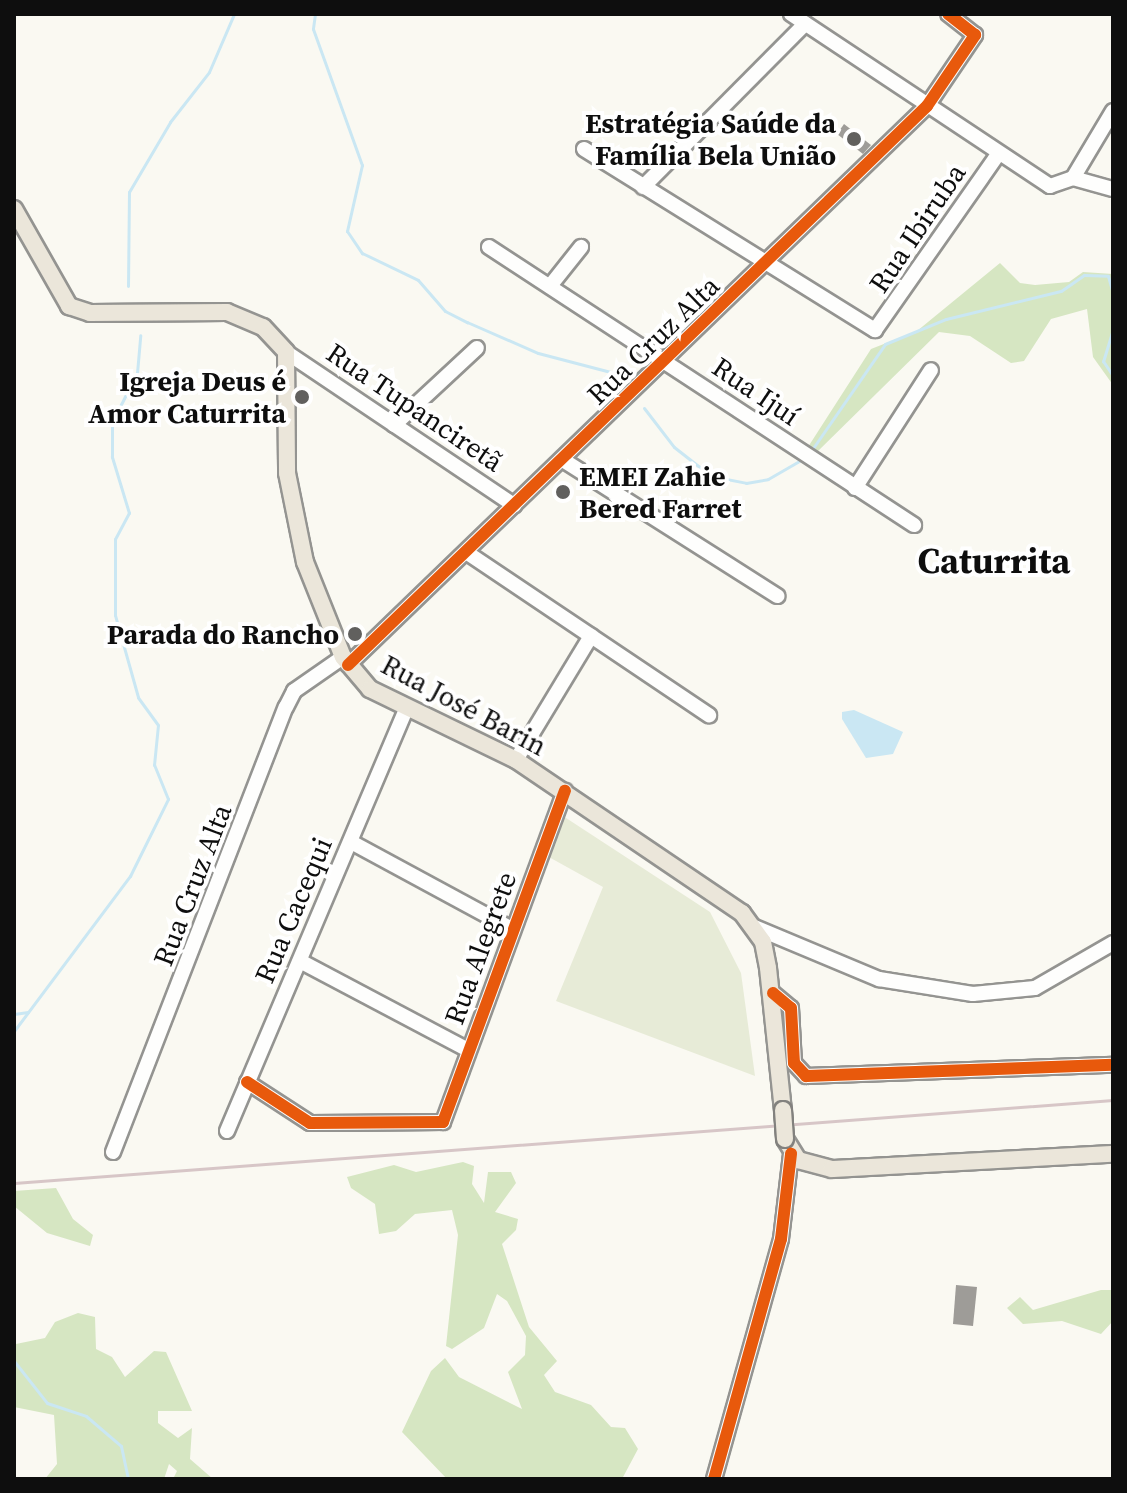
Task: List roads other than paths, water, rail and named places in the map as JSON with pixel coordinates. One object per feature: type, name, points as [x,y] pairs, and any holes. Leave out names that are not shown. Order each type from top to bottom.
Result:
[{"type":"main road","points":[[14,209],[69,306],[90,313],[227,312],[263,327],[286,352]]},
{"type":"main road","name":"Rua José Barin","points":[[286,352],[287,473],[305,562],[346,661],[370,689],[516,760],[565,791],[724,897],[752,926],[763,942],[773,993],[788,1147]]},
{"type":"main road","points":[[788,1147],[811,1166],[845,1169],[1113,1154]]},
{"type":"street","points":[[791,14],[1050,186],[1073,178],[1113,189]]},
{"type":"street","name":"Rua Cruz Alta","points":[[113,1152],[294,691],[346,661],[466,552],[666,362],[927,106],[975,35],[948,14]]},
{"type":"street","points":[[643,187],[805,24]]},
{"type":"street","points":[[1073,178],[1113,111]]},
{"type":"street","points":[[584,149],[766,265]]},
{"type":"street","name":"Rua Ibiruba","points":[[766,265],[875,330],[999,153]]},
{"type":"street","name":"Rua Ijuí","points":[[489,247],[914,525]]},
{"type":"street","points":[[550,286],[581,247]]},
{"type":"street","points":[[394,425],[477,348]]},
{"type":"street","name":"Rua Tupanciretã","points":[[286,352],[514,505]]},
{"type":"street","points":[[855,488],[931,370]]},
{"type":"street","points":[[563,460],[777,596]]},
{"type":"street","points":[[466,552],[709,715]]},
{"type":"street","points":[[516,760],[591,636]]},
{"type":"street","name":"Rua Cacequi","points":[[227,1131],[406,709]]},
{"type":"street","name":"Rua Alegrete","points":[[247,1082],[310,1123],[443,1122],[565,791]]},
{"type":"street","points":[[351,842],[512,929]]},
{"type":"street","points":[[752,926],[879,979],[973,994],[1035,988],[1113,943]]},
{"type":"street","points":[[300,961],[468,1050]]},
{"type":"street","points":[[773,993],[791,1008],[794,1063],[806,1076],[1113,1065]]},
{"type":"street","points":[[714,1479],[778,1254],[788,1147]]},
{"type":"water","points":[[854,710],[903,732],[893,754],[866,758],[842,719],[842,712]]},
{"type":"waterway","points":[[128,286],[129,192],[170,122],[209,72],[234,14]]},
{"type":"waterway","points":[[315,14],[313,29],[362,165],[347,231],[362,253],[418,280],[445,311],[467,322],[538,353],[614,373]]},
{"type":"waterway","points":[[811,451],[885,344],[946,319],[1061,291],[1084,275],[1108,276],[1113,293]]},
{"type":"waterway","points":[[1113,329],[1103,361],[1113,376]]},
{"type":"waterway","points":[[14,1031],[130,876],[168,799],[154,765],[158,725],[138,697],[115,615],[115,539],[129,513],[112,457],[112,422],[137,373],[140,335]]},
{"type":"waterway","points":[[644,408],[674,447],[711,476],[746,483],[768,479],[802,459]]},
{"type":"waterway","points":[[14,1014],[28,1012]]},
{"type":"waterway","points":[[14,1361],[47,1403],[86,1416],[121,1446],[128,1479]]},
{"type":"railway","points":[[14,1183],[1113,1100]]},
{"type":"place","name":"Estratégia Saúde da Família Bela União","points":[[854,139]]},
{"type":"place","name":"Igreja Deus é Amor Caturrita","points":[[302,397]]},
{"type":"place","name":"EMEI Zahie Bered Farret","points":[[563,492]]},
{"type":"place","name":"Parada do Rancho","points":[[355,634]]},
{"type":"district","name":"Caturrita","points":[[994,561]]}]
